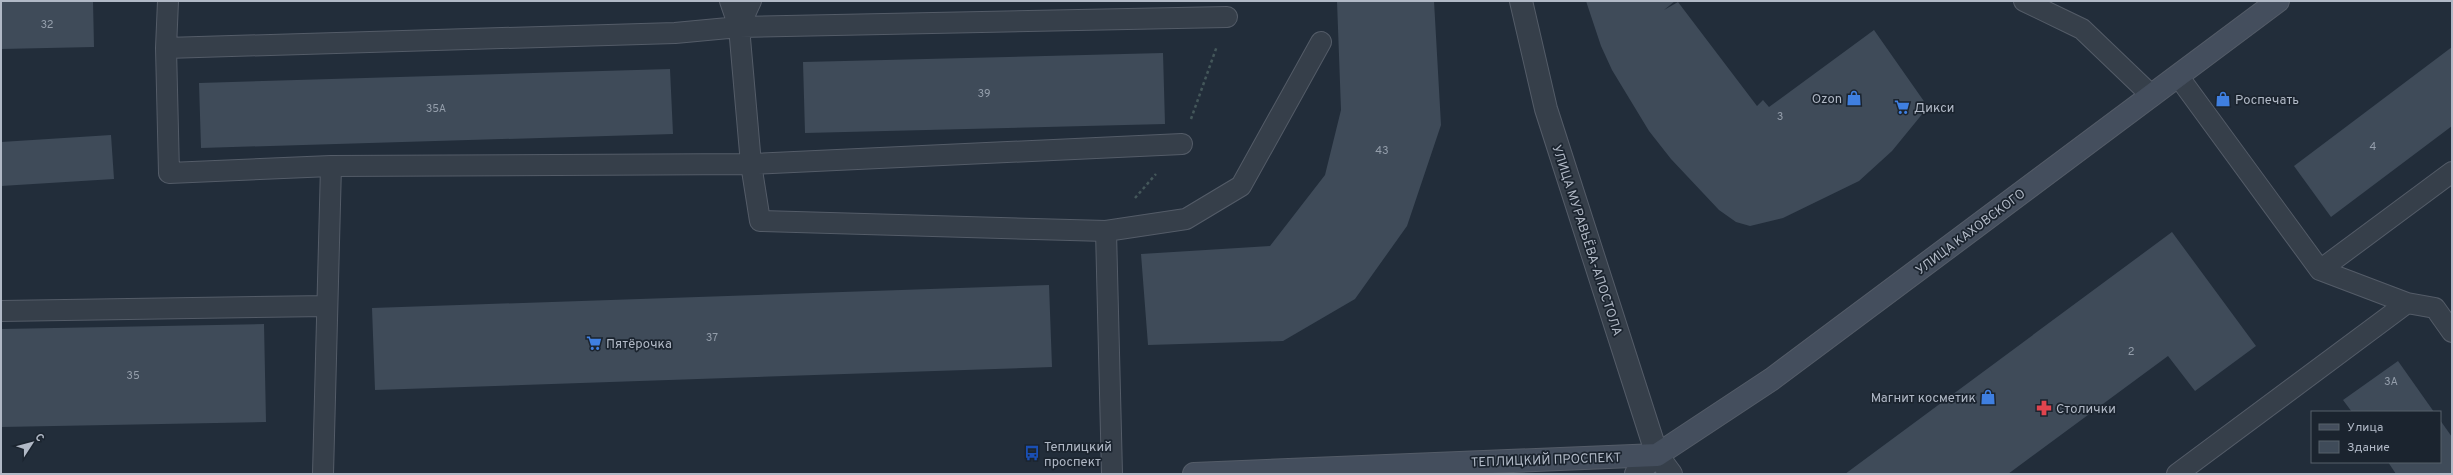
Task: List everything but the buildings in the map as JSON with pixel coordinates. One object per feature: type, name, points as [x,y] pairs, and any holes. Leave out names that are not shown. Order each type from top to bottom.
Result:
[{"type":"main road","name":"УЛИЦА КАХОВСКОГО","points":[[1657,455],[1772,379],[2278,1]]},
{"type":"main road","name":"ТЕПЛИЦКИЙ ПРОСПЕКТ","points":[[1194,474],[1657,455]]},
{"type":"street","name":"УЛИЦА МУРАВЬЁВА-АПОСТОЛА","points":[[1521,1],[1546,109],[1657,455],[1671,474]]},
{"type":"street","points":[[1636,474],[1657,455]]},
{"type":"lane","points":[[168,1],[166,48],[169,173],[331,166],[751,164],[1182,144]]},
{"type":"lane","points":[[730,1],[738,27],[751,164],[760,221],[1106,231],[1186,218],[1241,186],[1320,42]]},
{"type":"lane","points":[[738,27],[751,1]]},
{"type":"lane","points":[[2024,1],[2082,29],[2152,96]]},
{"type":"lane","points":[[166,48],[667,33],[738,27],[1227,17]]},
{"type":"lane","points":[[2178,76],[2320,270],[2407,303],[2435,308],[2452,332]]},
{"type":"lane","points":[[323,474],[331,166]]},
{"type":"lane","points":[[2320,270],[2452,172]]},
{"type":"lane","points":[[1106,231],[1112,474]]},
{"type":"lane","points":[[2177,474],[2407,303]]},
{"type":"lane","points":[[1,311],[327,306]]},
{"type":"place","name":"Ozon","points":[[1854,98]]},
{"type":"place","name":"Роспечать","points":[[2223,99]]},
{"type":"place","name":"Дикси","points":[[1902,107]]},
{"type":"place","name":"Пятёрочка","points":[[594,343]]},
{"type":"place","name":"Магнит косметик","points":[[1988,397]]},
{"type":"place","name":"Столички","points":[[2044,408]]},
{"type":"place","name":"Теплицкий проспект","points":[[1032,453]]}]
